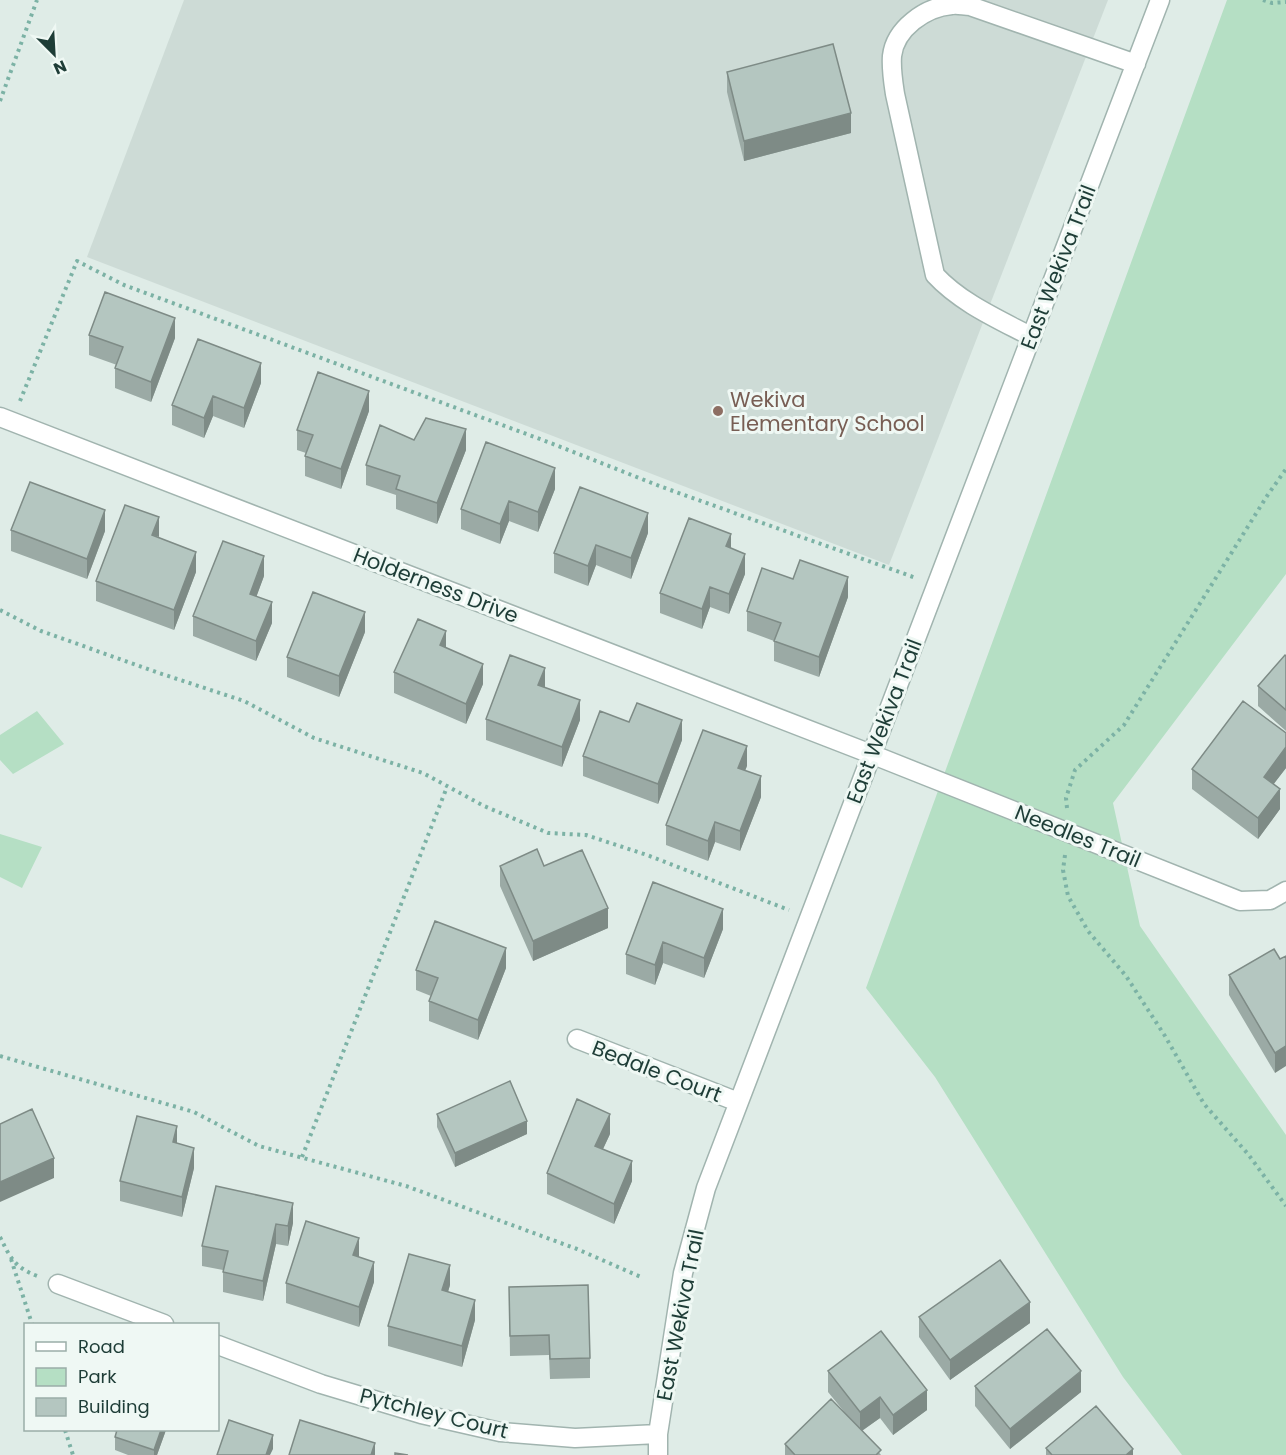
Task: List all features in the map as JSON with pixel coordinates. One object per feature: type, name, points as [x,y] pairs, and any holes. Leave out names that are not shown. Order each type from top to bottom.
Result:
[{"type":"street","name":"East Wekiva Trail","points":[[658,1455],[658,1434],[683,1273],[706,1188],[1160,0]]},
{"type":"street","points":[[1032,337],[958,297],[935,275],[895,94],[891,69],[892,54],[898,39],[921,15],[952,4],[970,6],[1136,64]]},
{"type":"street","name":"Holderness Drive","points":[[6,419],[871,754]]},
{"type":"street","name":"Needles Trail","points":[[871,754],[1240,901],[1270,900],[1286,891]]},
{"type":"street","name":"Bedale Court","points":[[577,1039],[738,1102]]},
{"type":"street","points":[[58,1284],[161,1323]]},
{"type":"street","name":"Pytchley Court","points":[[219,1345],[321,1384],[421,1414],[500,1432],[575,1438],[658,1434]]},
{"type":"path","points":[[0,101],[37,0]]},
{"type":"path","points":[[1263,0],[1272,3],[1286,2]]},
{"type":"path","points":[[6,419],[77,261],[124,285],[526,434],[662,487],[936,586]]},
{"type":"path","points":[[1286,469],[1125,725],[1075,770],[1066,798],[1068,832],[1063,870],[1068,896],[1088,931],[1126,976],[1165,1036],[1204,1104],[1248,1154],[1286,1206]]},
{"type":"path","points":[[0,610],[41,631],[244,701],[314,738],[423,773],[484,806],[548,833],[586,835],[647,855],[809,918]]},
{"type":"path","points":[[302,1157],[447,787]]},
{"type":"path","points":[[0,1056],[194,1112],[259,1146],[406,1186],[577,1250],[641,1277]]},
{"type":"path","points":[[0,1236],[11,1258],[32,1323]]},
{"type":"path","points":[[11,1258],[23,1271],[58,1284]]},
{"type":"path","points":[[65,1431],[73,1455]]},
{"type":"shaded area","name":"Wekiva Elementary School","points":[[184,0],[1108,0],[889,565],[87,257]]},
{"type":"green space","points":[[1227,0],[1286,0],[1286,574],[1113,803],[1140,926],[1286,1135],[1286,1455],[1182,1455],[1123,1377],[935,1077],[866,988]]},
{"type":"green space","points":[[37,711],[64,744],[13,774],[0,760],[0,735]]},
{"type":"green space","points":[[0,834],[42,847],[22,888],[0,877]]},
{"type":"building","points":[[833,44],[851,113],[744,141],[727,72]]},
{"type":"building","points":[[105,292],[175,318],[151,382],[115,368],[123,347],[89,335]]},
{"type":"building","points":[[198,339],[261,363],[244,408],[213,396],[204,418],[172,405]]},
{"type":"building","points":[[318,372],[369,391],[341,469],[305,456],[313,435],[297,430]]},
{"type":"building","points":[[426,418],[466,429],[437,503],[396,489],[400,476],[366,465],[380,425],[414,440]]},
{"type":"building","points":[[486,442],[555,468],[538,512],[509,501],[500,524],[461,509]]},
{"type":"building","points":[[30,482],[105,510],[87,559],[11,530]]},
{"type":"building","points":[[580,487],[648,513],[631,558],[596,545],[588,566],[554,553]]},
{"type":"building","points":[[125,505],[159,517],[152,535],[196,552],[174,610],[96,581]]},
{"type":"building","points":[[689,518],[731,534],[726,546],[745,554],[729,594],[710,587],[702,609],[660,593]]},
{"type":"building","points":[[223,541],[264,556],[250,594],[272,602],[256,641],[193,616]]},
{"type":"building","points":[[800,560],[848,577],[819,657],[774,641],[781,623],[747,611],[762,568],[793,579]]},
{"type":"building","points":[[313,592],[365,612],[339,676],[287,657]]},
{"type":"building","points":[[418,619],[446,631],[440,645],[483,664],[466,704],[394,672]]},
{"type":"building","points":[[510,655],[545,668],[538,685],[580,700],[562,747],[486,719]]},
{"type":"building","points":[[1286,656],[1286,710],[1258,686]]},
{"type":"building","points":[[1243,701],[1286,733],[1286,747],[1264,777],[1280,789],[1258,818],[1192,769]]},
{"type":"building","points":[[637,703],[682,720],[658,784],[583,756],[600,711],[629,722]]},
{"type":"building","points":[[703,730],[747,746],[738,768],[761,776],[740,831],[715,822],[708,841],[666,825]]},
{"type":"building","points":[[537,849],[544,866],[582,850],[608,908],[533,941],[500,866]]},
{"type":"building","points":[[653,882],[723,909],[704,958],[663,942],[655,965],[626,954]]},
{"type":"building","points":[[435,921],[506,948],[478,1020],[429,1001],[438,978],[416,970]]},
{"type":"building","points":[[1274,949],[1280,959],[1286,956],[1286,1046],[1275,1053],[1229,975]]},
{"type":"building","points":[[510,1081],[527,1121],[455,1153],[437,1114]]},
{"type":"building","points":[[577,1099],[610,1114],[595,1146],[632,1161],[614,1204],[547,1173]]},
{"type":"building","points":[[32,1109],[54,1158],[0,1182],[0,1124]]},
{"type":"building","points":[[137,1116],[177,1126],[173,1142],[194,1148],[182,1197],[120,1181]]},
{"type":"building","points":[[216,1186],[293,1203],[288,1226],[276,1224],[263,1281],[223,1272],[228,1251],[202,1246]]},
{"type":"building","points":[[306,1221],[359,1238],[353,1255],[374,1262],[359,1307],[286,1283]]},
{"type":"building","points":[[409,1254],[450,1265],[442,1290],[475,1300],[462,1346],[388,1326]]},
{"type":"building","points":[[1000,1260],[1030,1302],[950,1360],[919,1317]]},
{"type":"building","points":[[588,1285],[590,1358],[550,1359],[549,1335],[510,1336],[509,1287]]},
{"type":"building","points":[[1047,1329],[1081,1371],[1010,1429],[975,1386]]},
{"type":"building","points":[[881,1331],[927,1390],[893,1415],[880,1397],[860,1412],[828,1371]]},
{"type":"building","points":[[831,1399],[881,1450],[876,1455],[795,1455],[785,1444]]},
{"type":"building","points":[[1096,1406],[1133,1449],[1126,1455],[1052,1455],[1046,1448]]},
{"type":"building","points":[[229,1420],[273,1435],[266,1455],[217,1455]]},
{"type":"building","points":[[300,1420],[375,1443],[371,1455],[289,1455]]},
{"type":"building","points":[[117,1431],[161,1431],[154,1450],[115,1437]]},
{"type":"place","name":"Wekiva Elementary School","points":[[718,411]]}]
